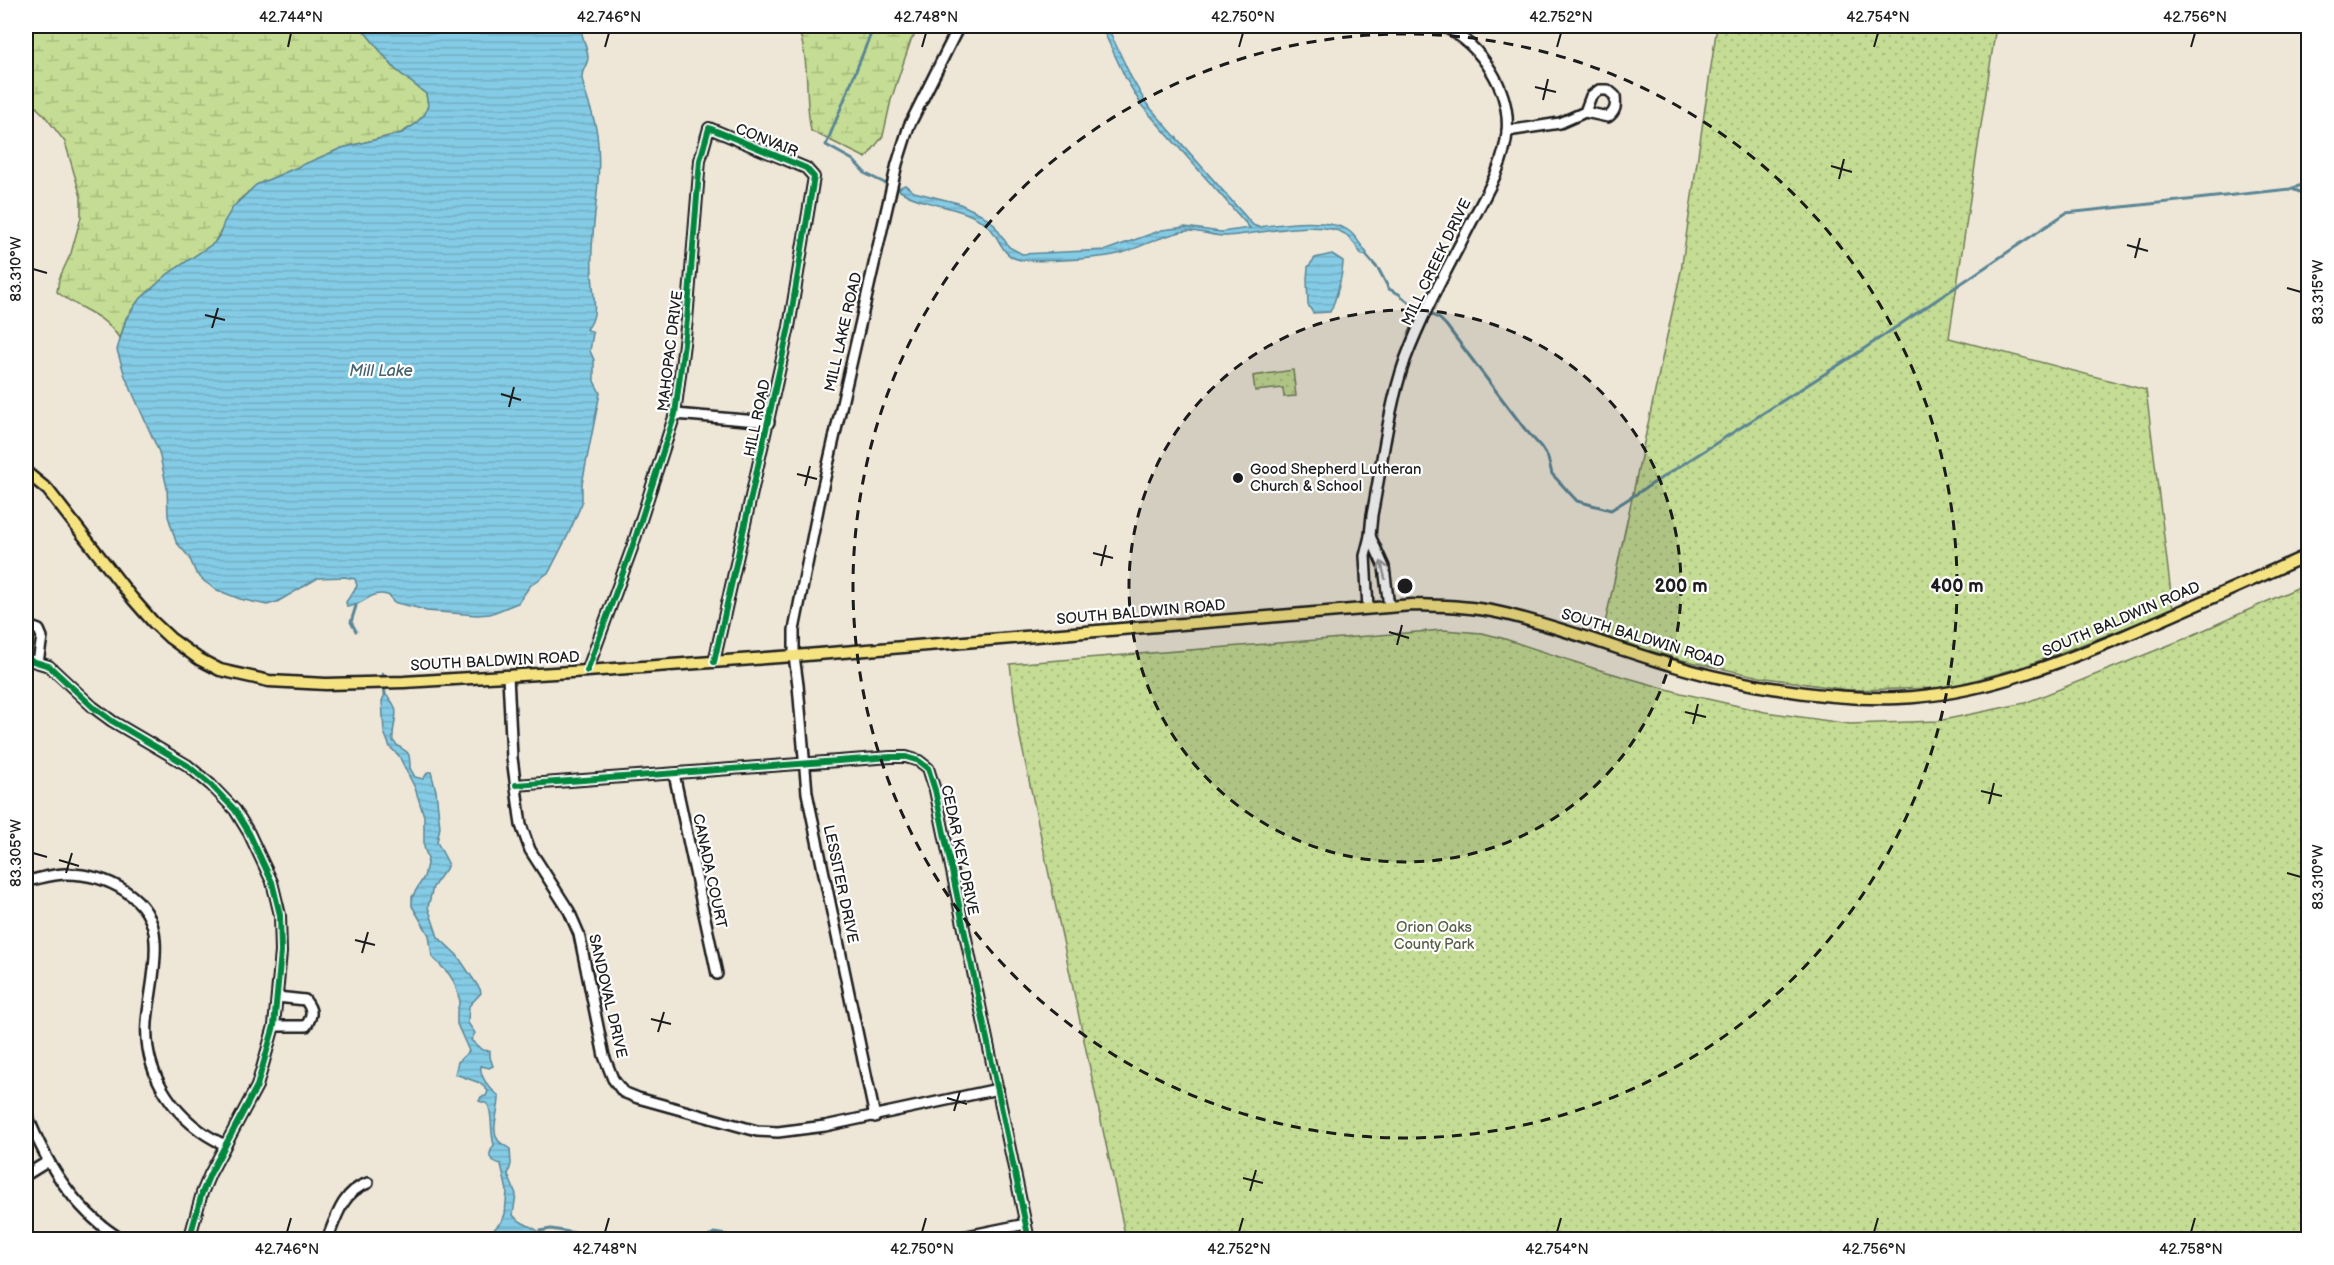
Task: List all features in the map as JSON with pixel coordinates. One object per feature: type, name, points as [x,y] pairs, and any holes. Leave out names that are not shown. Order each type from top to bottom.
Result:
[{"type":"main road","name":"SOUTH BALDWIN ROAD","points":[[26,472],[54,498],[153,622],[199,659],[220,670],[269,681],[326,684],[587,671],[1389,606],[1437,606],[1491,611],[1534,621],[1671,665],[1747,683],[1818,695],[1900,698],[1973,687],[2038,670],[2164,620],[2308,555]]},
{"type":"street","name":"MILL LAKE ROAD","points":[[794,656],[794,630],[803,580],[897,164],[909,126],[959,26]]},
{"type":"street","name":"MILL CREEK DRIVE","points":[[1368,608],[1365,556],[1393,404],[1406,358],[1432,301],[1499,169],[1507,131],[1504,99],[1493,73],[1478,51],[1459,34],[1443,26]]},
{"type":"street","points":[[1507,131],[1560,123],[1585,112]]},
{"type":"street","name":"CONVAIR","points":[[709,128],[806,168],[814,177]]},
{"type":"street","name":"MAHOPAC DRIVE","points":[[587,671],[632,548],[675,414],[687,320],[700,160],[709,128]]},
{"type":"street","name":"HILL ROAD","points":[[714,662],[789,327],[814,177]]},
{"type":"street","points":[[675,414],[769,422]]},
{"type":"street","points":[[1370,536],[1384,567],[1389,606]]},
{"type":"street","points":[[26,628],[39,630],[42,637],[38,662]]},
{"type":"street","name":"LESSITER DRIVE","points":[[794,656],[807,793],[875,1116]]},
{"type":"street","points":[[26,658],[54,671],[93,707],[112,721],[187,765],[235,810],[264,861],[272,882],[280,915],[281,952],[274,1026],[257,1086],[202,1193],[189,1239]]},
{"type":"street","name":"SANDOVAL DRIVE","points":[[508,676],[521,825],[530,850],[569,911],[579,934],[604,1056],[613,1079],[623,1092],[757,1131],[802,1131],[998,1089]]},
{"type":"street","name":"CEDAR KEY DRIVE","points":[[516,784],[906,757],[919,761],[928,768],[946,837],[1029,1239]]},
{"type":"street","name":"CANADA COURT","points":[[674,774],[717,974]]},
{"type":"street","points":[[26,881],[65,874],[97,878],[117,885],[134,897],[145,910],[155,939],[147,1025],[148,1053],[155,1075],[176,1111],[196,1128],[225,1145]]},
{"type":"street","points":[[274,1026],[306,1026],[312,1017],[311,1008],[305,1000],[277,997]]},
{"type":"street","points":[[26,1112],[47,1162],[96,1220],[123,1239]]},
{"type":"street","points":[[26,1175],[47,1162]]},
{"type":"street","points":[[327,1239],[347,1195],[357,1186],[368,1183]]},
{"type":"street","points":[[948,1239],[1026,1224]]},
{"type":"green space","points":[[26,26],[360,26],[395,69],[426,94],[428,105],[425,114],[401,133],[342,148],[257,185],[238,201],[214,243],[168,274],[138,301],[126,318],[120,339],[98,317],[57,292],[59,279],[71,253],[81,217],[81,197],[65,142],[45,116],[26,97]]},
{"type":"green space","points":[[797,26],[921,26],[911,40],[891,100],[883,136],[866,158],[811,131],[806,65]]},
{"type":"green space","points":[[1717,26],[1832,26],[1856,31],[1857,26],[1996,26],[1949,338],[2146,390],[2173,610],[2025,666],[1947,688],[1848,690],[1760,677],[1678,659],[1602,637],[1681,271]]},
{"type":"green space","points":[[1293,370],[1296,396],[1284,397],[1283,388],[1255,391],[1253,376]]},
{"type":"green space","name":"Orion Oaks County Park","points":[[2308,583],[2308,1239],[1126,1239],[1018,728],[1010,664],[1443,630],[1482,633],[1502,638],[1593,668],[1681,693],[1765,712],[1850,724],[1938,721],[2025,703],[2184,639]]},
{"type":"water","name":"Mill Lake","points":[[360,26],[581,26],[587,53],[588,60],[582,78],[596,126],[599,153],[592,247],[594,308],[593,319],[587,329],[593,333],[590,351],[594,360],[594,381],[600,393],[582,484],[582,503],[549,572],[530,586],[518,603],[490,614],[426,611],[393,602],[390,596],[383,594],[347,607],[346,602],[357,586],[355,579],[345,577],[318,578],[277,602],[267,605],[240,599],[217,590],[205,582],[196,573],[189,557],[176,542],[168,516],[167,488],[159,452],[125,376],[117,350],[126,319],[138,301],[168,274],[214,243],[233,207],[256,185],[342,148],[402,133],[425,114],[428,105],[426,94],[395,69]]},
{"type":"water","points":[[1101,26],[1107,26],[1146,103],[1253,225],[1258,227],[1292,223],[1329,224],[1349,231],[1367,253],[1366,255],[1362,255],[1345,234],[1334,229],[1304,227],[1227,236],[1187,231],[1113,255],[1044,261],[1022,260],[1005,252],[988,226],[978,219],[956,210],[921,201],[900,191],[899,188],[905,185],[914,192],[958,203],[981,214],[993,223],[1009,247],[1022,254],[1106,250],[1162,230],[1185,227],[1221,232],[1250,228],[1142,106],[1126,79]]},
{"type":"water","points":[[1332,254],[1343,261],[1337,294],[1330,312],[1313,313],[1308,305],[1308,267],[1315,258]]},
{"type":"water","points":[[385,694],[391,700],[396,712],[393,741],[408,753],[410,768],[415,777],[423,779],[428,772],[431,772],[436,791],[440,827],[437,842],[448,863],[433,887],[428,907],[438,937],[457,955],[480,989],[481,993],[469,1006],[468,1023],[475,1033],[471,1040],[482,1050],[490,1051],[493,1066],[489,1068],[481,1066],[481,1070],[486,1083],[499,1096],[495,1130],[499,1142],[510,1149],[511,1164],[508,1175],[516,1194],[513,1215],[538,1231],[544,1239],[524,1233],[512,1239],[485,1239],[502,1221],[505,1214],[507,1191],[501,1164],[490,1157],[494,1145],[488,1104],[479,1101],[481,1097],[486,1096],[488,1091],[480,1083],[455,1074],[458,1062],[469,1051],[457,1024],[460,1001],[454,982],[432,957],[429,935],[412,906],[412,897],[424,877],[428,859],[424,847],[424,816],[415,788],[399,756],[390,747],[384,732],[382,701]]},
{"type":"waterway","points":[[874,26],[826,145],[853,160],[866,174],[899,188]]},
{"type":"waterway","points":[[1428,313],[1446,325],[1541,447],[1548,458],[1552,474],[1577,501],[1611,510],[1856,354],[2066,213],[2290,189],[2308,183]]},
{"type":"waterway","points":[[2292,189],[2308,195]]},
{"type":"waterway","points":[[1366,255],[1379,270],[1389,289],[1408,302],[1424,308]]},
{"type":"waterway","points":[[356,606],[351,622],[356,631]]},
{"type":"waterway","points":[[383,674],[385,694]]},
{"type":"waterway","points":[[540,1231],[551,1229],[582,1234],[607,1232],[619,1240]]},
{"type":"waterway","points":[[704,1240],[714,1233],[757,1240]]},
{"type":"cycle path","points":[[587,671],[632,548],[675,414],[687,320],[700,160],[709,128],[806,168],[814,177],[789,327],[714,662]]},
{"type":"cycle path","points":[[26,659],[49,666],[93,707],[112,721],[187,765],[211,785],[235,810],[249,833],[272,882],[280,915],[281,952],[274,1026],[257,1086],[210,1174],[202,1193],[189,1240]]},
{"type":"cycle path","points":[[516,785],[891,757],[906,757],[919,761],[928,768],[935,790],[1029,1240]]},
{"type":"place","name":"Good Shepherd Lutheran Church & School","points":[[1238,478]]}]
